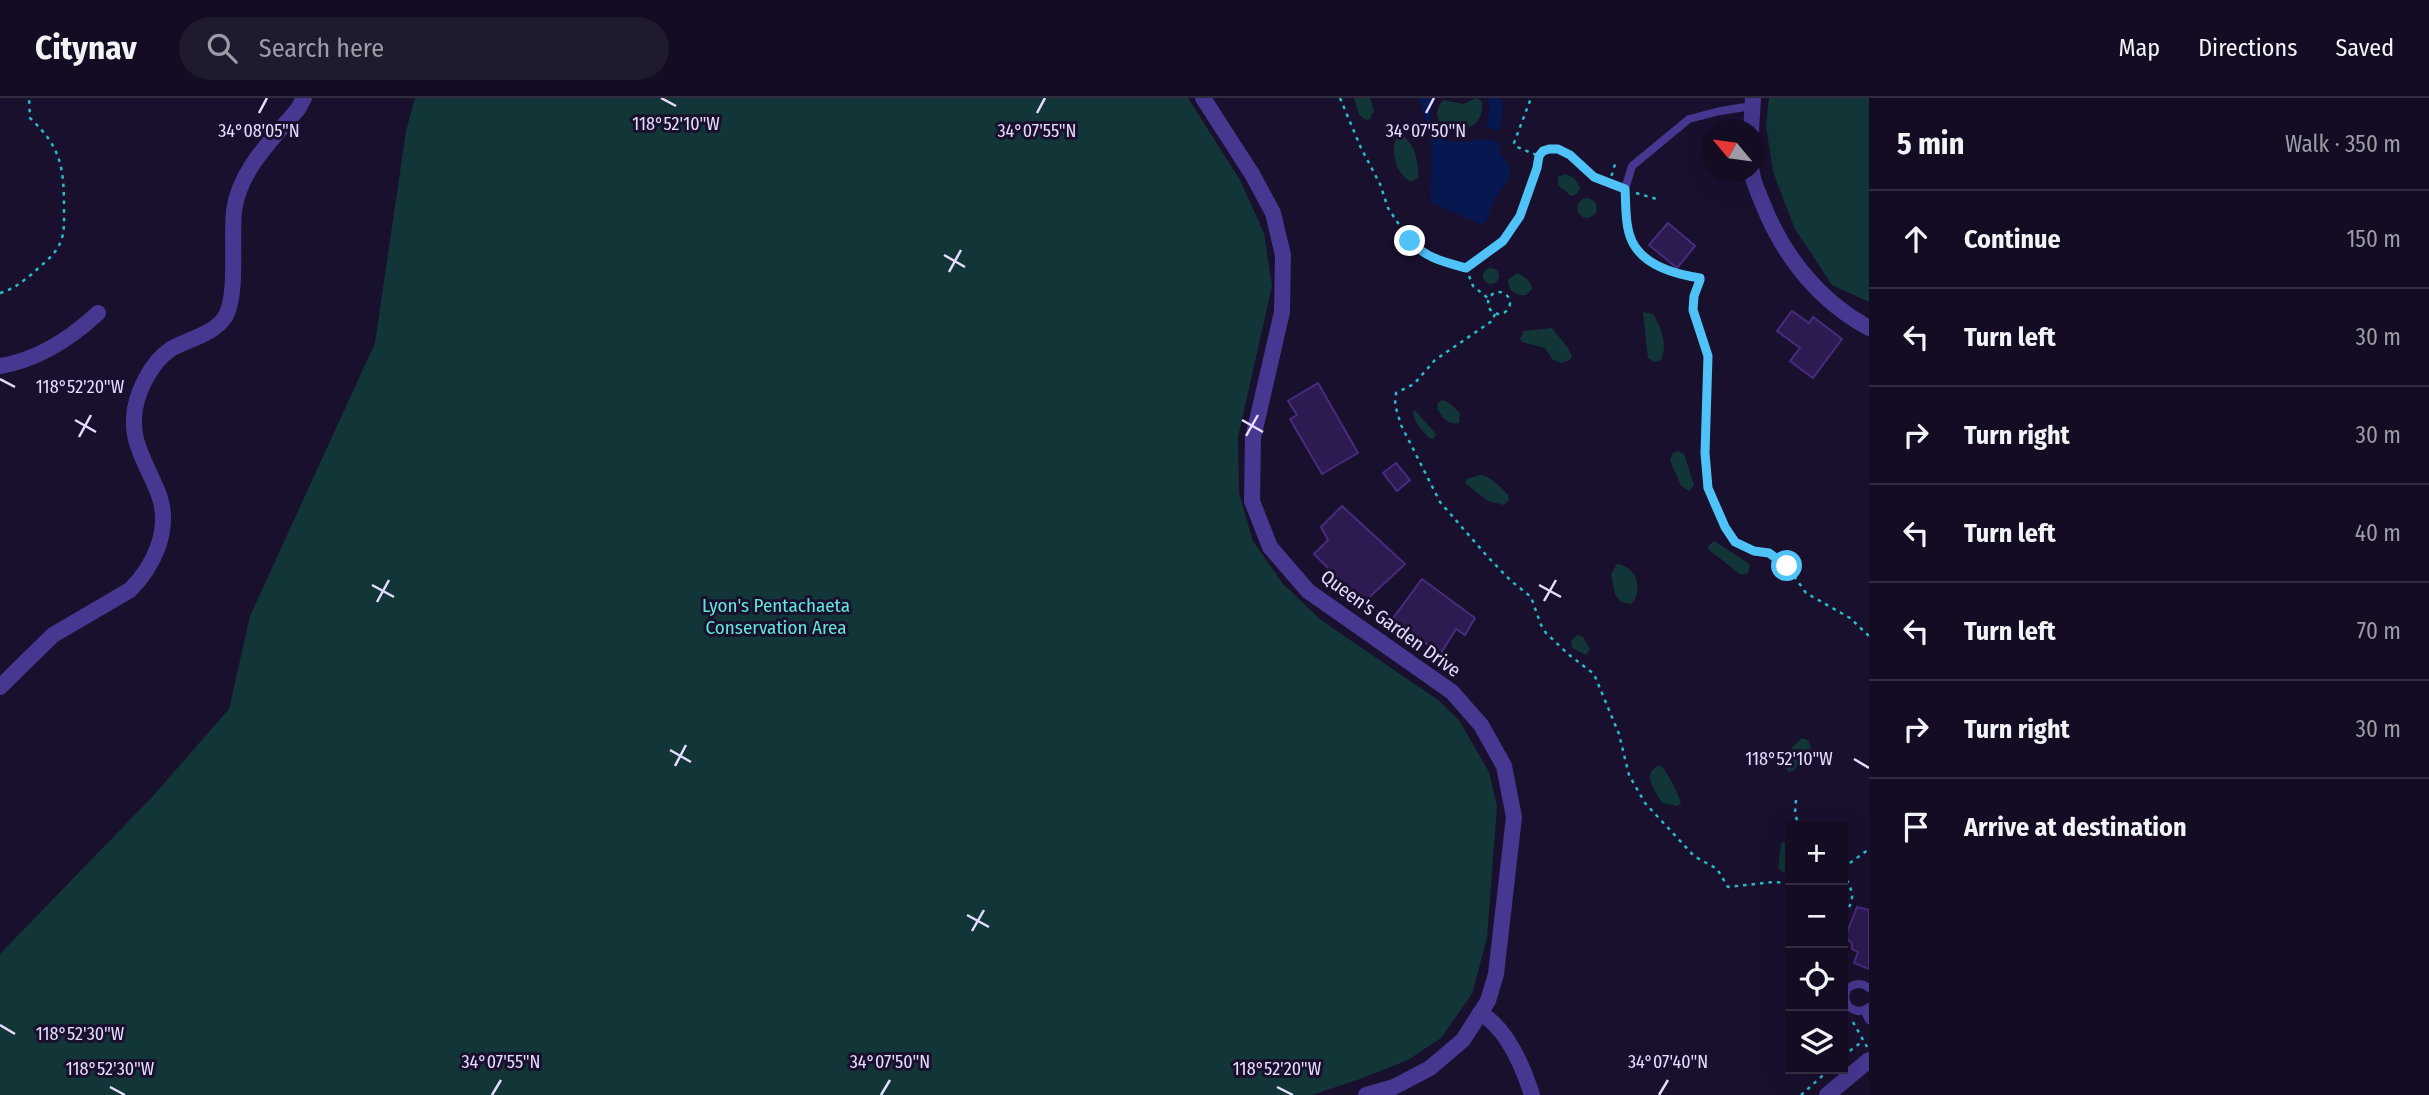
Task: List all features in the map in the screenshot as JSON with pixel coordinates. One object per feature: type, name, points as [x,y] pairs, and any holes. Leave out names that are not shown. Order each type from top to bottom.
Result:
[{"type":"street","points":[[0,687],[53,635],[130,590],[140,580],[153,557],[162,534],[162,513],[160,498],[136,439],[134,418],[138,396],[153,369],[168,351],[218,326],[227,314],[231,296],[234,210],[240,187],[247,171],[304,98]]},
{"type":"street","name":"Queen's Garden Drive","points":[[1203,98],[1252,174],[1273,213],[1283,255],[1282,313],[1253,438],[1252,501],[1270,547],[1308,591],[1452,692],[1481,725],[1504,766],[1514,817],[1496,974],[1488,1001],[1463,1040],[1430,1068],[1394,1087],[1366,1095]]},
{"type":"street","points":[[1755,182],[1767,215],[1806,279],[1851,318],[1869,328]]},
{"type":"street","points":[[0,366],[34,357],[60,344],[98,313]]},
{"type":"street","points":[[1480,1013],[1497,1026],[1525,1074],[1532,1095]]},
{"type":"street","points":[[1827,1095],[1869,1060]]},
{"type":"lane","points":[[1625,189],[1632,166],[1689,119],[1752,102]]},
{"type":"lane","points":[[1869,988],[1855,984],[1845,993],[1848,1006],[1855,1011],[1867,1008],[1869,1020]]},
{"type":"path","points":[[0,293],[24,281],[48,260],[60,245],[64,232],[64,177],[61,161],[43,131],[30,118],[29,98]]},
{"type":"path","points":[[1340,98],[1380,184],[1388,208],[1410,241],[1421,252],[1436,260],[1466,268]]},
{"type":"path","points":[[1531,98],[1514,143],[1517,147],[1539,156]]},
{"type":"path","points":[[1466,268],[1503,241],[1520,216],[1539,156],[1549,149],[1558,149],[1570,155],[1594,177],[1609,184],[1660,200]]},
{"type":"path","points":[[1609,184],[1616,161]]},
{"type":"path","points":[[1625,189],[1628,231],[1638,249],[1651,263],[1673,274],[1700,278],[1693,310],[1708,356],[1705,453],[1708,488],[1725,527],[1741,546],[1775,556],[1787,566],[1806,593],[1850,618],[1869,636]]},
{"type":"path","points":[[1466,268],[1473,286],[1489,299]]},
{"type":"path","points":[[1494,314],[1507,311],[1510,302],[1507,296],[1494,294],[1488,305],[1494,314],[1492,321],[1435,360],[1414,384],[1396,393],[1395,405],[1415,456],[1440,502],[1487,556],[1531,597],[1546,633],[1574,660],[1594,674],[1619,734],[1629,775],[1645,803],[1693,856],[1717,869],[1728,887],[1785,883]]},
{"type":"path","points":[[1796,800],[1798,822]]},
{"type":"path","points":[[1848,866],[1869,849]]},
{"type":"path","points":[[1848,882],[1853,900],[1848,908]]},
{"type":"path","points":[[1848,1018],[1869,1051]]},
{"type":"path","points":[[1848,1052],[1863,1041]]},
{"type":"path","points":[[1801,1095],[1824,1074]]},
{"type":"green space","name":"Lyon's Pentachaeta Conservation Area","points":[[415,98],[1188,98],[1240,180],[1264,233],[1272,286],[1238,437],[1239,493],[1253,541],[1283,584],[1321,620],[1438,700],[1459,720],[1489,772],[1497,806],[1487,938],[1472,994],[1441,1038],[1408,1060],[1312,1095],[0,1095],[0,954],[153,796],[229,709],[250,616],[375,343],[406,131]]},
{"type":"green space","points":[[1354,98],[1370,98],[1374,111],[1370,119],[1366,120],[1359,115]]},
{"type":"green space","points":[[1477,98],[1482,102],[1480,116],[1474,124],[1465,129],[1454,129],[1439,120],[1437,111],[1443,100],[1463,104]]},
{"type":"green space","points":[[1769,98],[1869,98],[1869,302],[1832,285],[1795,229],[1773,172],[1766,126]]},
{"type":"green space","points":[[1403,136],[1411,144],[1417,161],[1418,178],[1411,182],[1402,174],[1394,157],[1396,139]]},
{"type":"green space","points":[[1566,174],[1574,178],[1580,187],[1577,194],[1571,196],[1558,185],[1558,177]]},
{"type":"green space","points":[[1587,198],[1594,201],[1597,208],[1594,215],[1587,218],[1580,215],[1577,208],[1580,201]]},
{"type":"green space","points":[[1488,268],[1494,268],[1499,276],[1497,282],[1488,284],[1483,279],[1483,273]]},
{"type":"green space","points":[[1517,273],[1527,279],[1531,286],[1532,289],[1526,295],[1516,294],[1509,287],[1508,280]]},
{"type":"green space","points":[[1643,312],[1653,314],[1661,331],[1664,349],[1661,360],[1654,362],[1648,358]]},
{"type":"green space","points":[[1552,328],[1568,348],[1572,356],[1570,360],[1562,363],[1553,360],[1545,348],[1522,342],[1520,339],[1524,331]]},
{"type":"green space","points":[[1443,400],[1460,413],[1459,423],[1449,422],[1437,409],[1438,402]]},
{"type":"green space","points":[[1415,410],[1436,434],[1434,439],[1429,438],[1416,423],[1413,416]]},
{"type":"green space","points":[[1678,451],[1684,454],[1694,485],[1690,491],[1681,486],[1670,460],[1673,453]]},
{"type":"green space","points":[[1480,475],[1491,479],[1508,495],[1509,500],[1504,505],[1488,501],[1465,483],[1467,479]]},
{"type":"green space","points":[[1714,541],[1748,563],[1748,573],[1741,575],[1708,549]]},
{"type":"green space","points":[[1617,564],[1634,574],[1638,586],[1631,604],[1621,602],[1615,594],[1611,574]]},
{"type":"green space","points":[[1577,635],[1583,637],[1590,649],[1586,655],[1572,648],[1571,641]]},
{"type":"green space","points":[[1802,738],[1808,740],[1811,748],[1794,770],[1789,772],[1786,768],[1793,746]]},
{"type":"green space","points":[[1660,765],[1678,794],[1681,803],[1677,806],[1662,803],[1653,787],[1651,772]]},
{"type":"green space","points":[[1785,842],[1783,872],[1778,868],[1781,843]]},
{"type":"shaded area","points":[[1419,98],[1435,98],[1431,111],[1432,125],[1434,131],[1444,139],[1458,142],[1487,139],[1500,143],[1500,154],[1511,171],[1482,225],[1430,202],[1432,149]]},
{"type":"shaded area","points":[[1487,98],[1501,98],[1503,109],[1500,131],[1486,127],[1490,106]]},
{"type":"building","points":[[1668,223],[1695,246],[1677,268],[1649,245]]},
{"type":"building","points":[[1792,311],[1809,323],[1813,317],[1842,339],[1813,378],[1790,361],[1800,348],[1777,331]]},
{"type":"building","points":[[1318,383],[1358,453],[1322,474],[1290,419],[1297,415],[1288,401]]},
{"type":"building","points":[[1396,463],[1410,480],[1397,491],[1383,473]]},
{"type":"building","points":[[1342,506],[1405,564],[1363,603],[1314,554],[1328,540],[1321,527]]},
{"type":"building","points":[[1422,579],[1475,618],[1465,635],[1456,629],[1441,653],[1391,621]]},
{"type":"building","points":[[1857,907],[1869,910],[1869,969],[1854,963],[1858,952],[1852,949],[1848,930]]},
{"type":"route","points":[[1410,241],[1421,252],[1436,260],[1466,268],[1503,241],[1526,203],[1539,156],[1549,149],[1558,149],[1570,155],[1594,177],[1625,189],[1628,231],[1638,249],[1651,263],[1673,274],[1700,278],[1693,310],[1708,356],[1705,453],[1708,488],[1714,504],[1735,542],[1754,551],[1769,553],[1787,566]]}]
